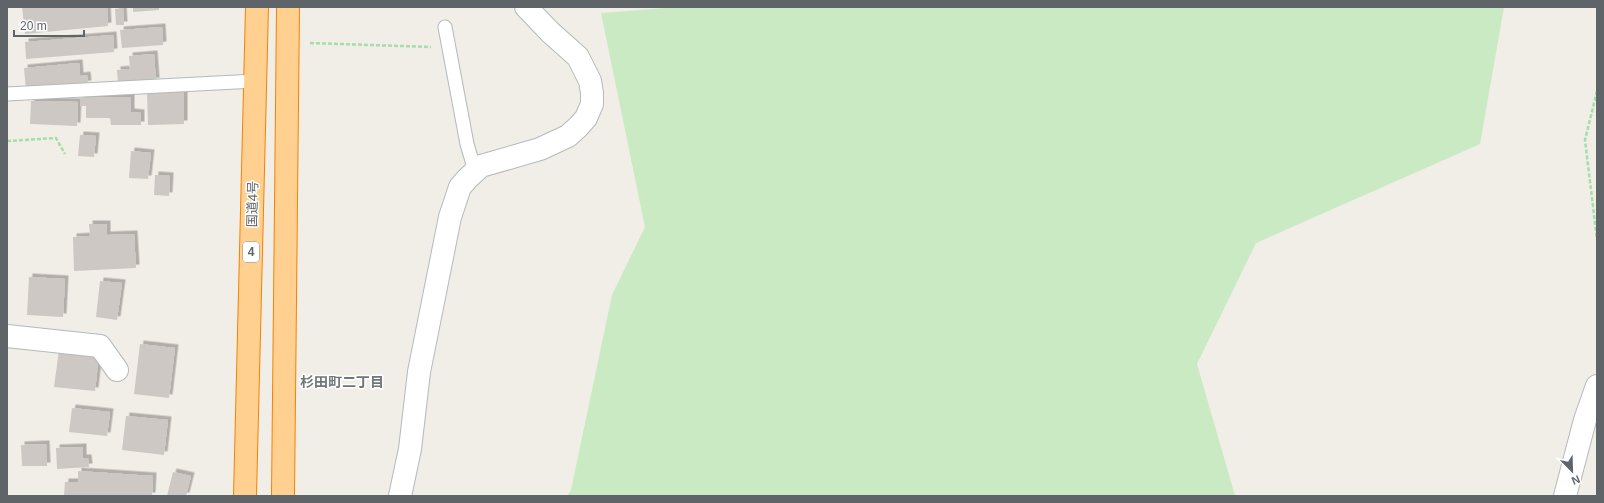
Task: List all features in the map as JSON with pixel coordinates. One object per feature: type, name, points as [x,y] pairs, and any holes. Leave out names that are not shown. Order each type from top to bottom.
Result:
[{"type":"highway","name":"国道4号","points":[[245,496],[257,7]]},
{"type":"highway","points":[[283,496],[288,7]]},
{"type":"street","points":[[400,496],[410,449],[419,372],[450,217],[460,187],[481,166],[540,149],[568,136],[586,118],[592,104],[590,81],[578,57],[550,32],[526,7]]},
{"type":"street","points":[[7,336],[100,346],[117,370]]},
{"type":"street","points":[[1565,496],[1597,386]]},
{"type":"lane","points":[[445,28],[467,144],[475,171]]},
{"type":"lane","points":[[7,94],[255,81]]},
{"type":"path","points":[[287,42],[449,48]]},
{"type":"path","points":[[1597,91],[1585,140],[1597,240]]},
{"type":"path","points":[[7,141],[56,138],[65,154]]},
{"type":"green space","points":[[679,7],[1504,7],[1480,144],[1256,243],[1197,364],[1235,496],[567,496],[571,490],[612,295],[645,227],[601,13]]},
{"type":"building","points":[[22,7],[107,7],[108,26],[25,34]]},
{"type":"building","points":[[133,7],[159,7],[159,10],[133,12]]},
{"type":"building","points":[[123,8],[124,25],[116,25],[115,9]]},
{"type":"building","points":[[162,27],[163,45],[122,48],[120,30]]},
{"type":"building","points":[[113,35],[114,52],[26,59],[25,42]]},
{"type":"building","points":[[154,54],[156,81],[118,84],[117,70],[130,69],[129,56]]},
{"type":"building","points":[[79,63],[80,76],[87,75],[88,84],[26,90],[24,68]]},
{"type":"building","points":[[184,92],[184,124],[148,125],[147,93]]},
{"type":"building","points":[[131,97],[131,112],[141,113],[141,125],[111,125],[110,118],[86,118],[86,106],[80,106],[80,98]]},
{"type":"building","points":[[31,101],[78,102],[77,126],[30,124]]},
{"type":"building","points":[[80,135],[96,136],[94,157],[78,156]]},
{"type":"building","points":[[131,151],[151,153],[148,179],[129,178]]},
{"type":"building","points":[[155,175],[170,176],[169,196],[154,195]]},
{"type":"building","points":[[89,224],[107,224],[107,235],[134,234],[136,268],[74,271],[73,237],[90,236]]},
{"type":"building","points":[[29,277],[65,279],[63,317],[27,315]]},
{"type":"building","points":[[100,281],[122,283],[117,320],[96,317]]},
{"type":"building","points":[[140,344],[175,348],[169,398],[134,394]]},
{"type":"building","points":[[59,350],[99,355],[95,391],[54,387]]},
{"type":"building","points":[[72,408],[110,412],[107,436],[69,432]]},
{"type":"building","points":[[126,416],[168,420],[164,455],[122,450]]},
{"type":"building","points":[[46,444],[47,466],[22,466],[21,445]]},
{"type":"building","points":[[83,447],[83,458],[88,458],[89,467],[57,469],[56,448]]},
{"type":"building","points":[[78,471],[153,476],[152,496],[64,496],[65,482],[78,482]]},
{"type":"building","points":[[173,472],[191,476],[186,496],[167,496]]},
{"type":"district","name":"杉田町二丁目","points":[[342,382]]}]
